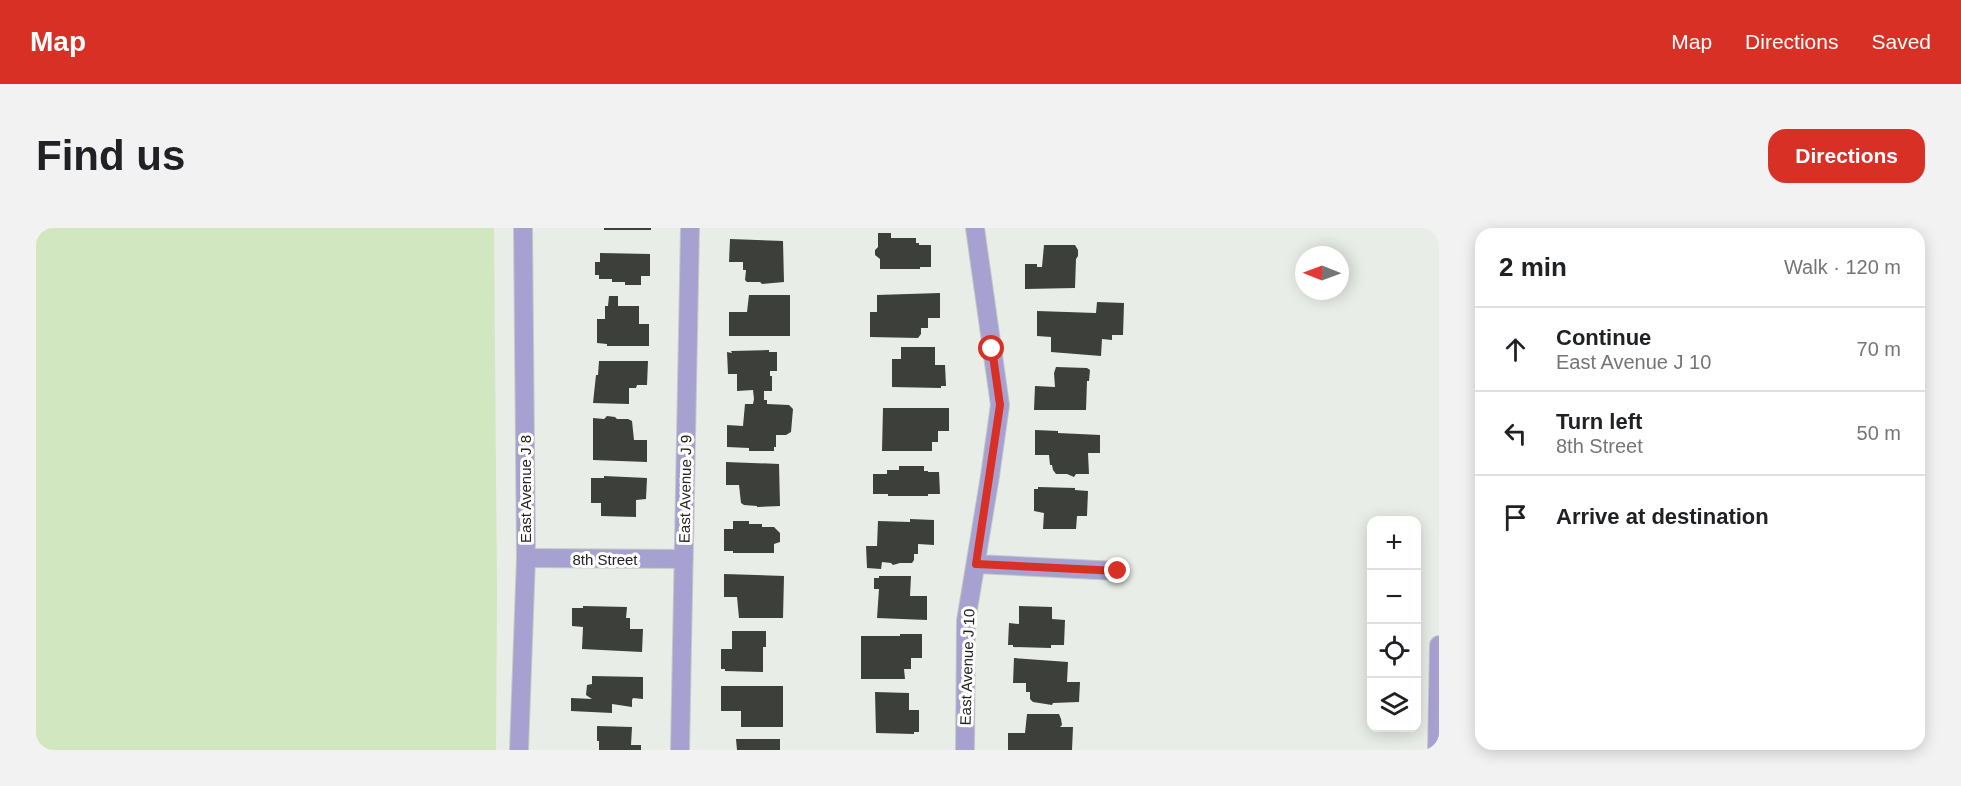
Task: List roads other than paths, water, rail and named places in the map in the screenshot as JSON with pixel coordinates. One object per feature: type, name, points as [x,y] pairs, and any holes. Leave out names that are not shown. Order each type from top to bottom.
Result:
[{"type":"street","name":"East Avenue J 8","points":[[519,750],[526,558],[524,228]]},
{"type":"street","name":"East Avenue J 9","points":[[680,750],[690,228]]},
{"type":"street","name":"East Avenue J 10","points":[[965,750],[966,621],[1000,405],[975,228]]},
{"type":"street","name":"8th Street","points":[[526,558],[684,559]]},
{"type":"street","points":[[976,564],[1118,571]]},
{"type":"street","points":[[1437,750],[1439,645]]}]
